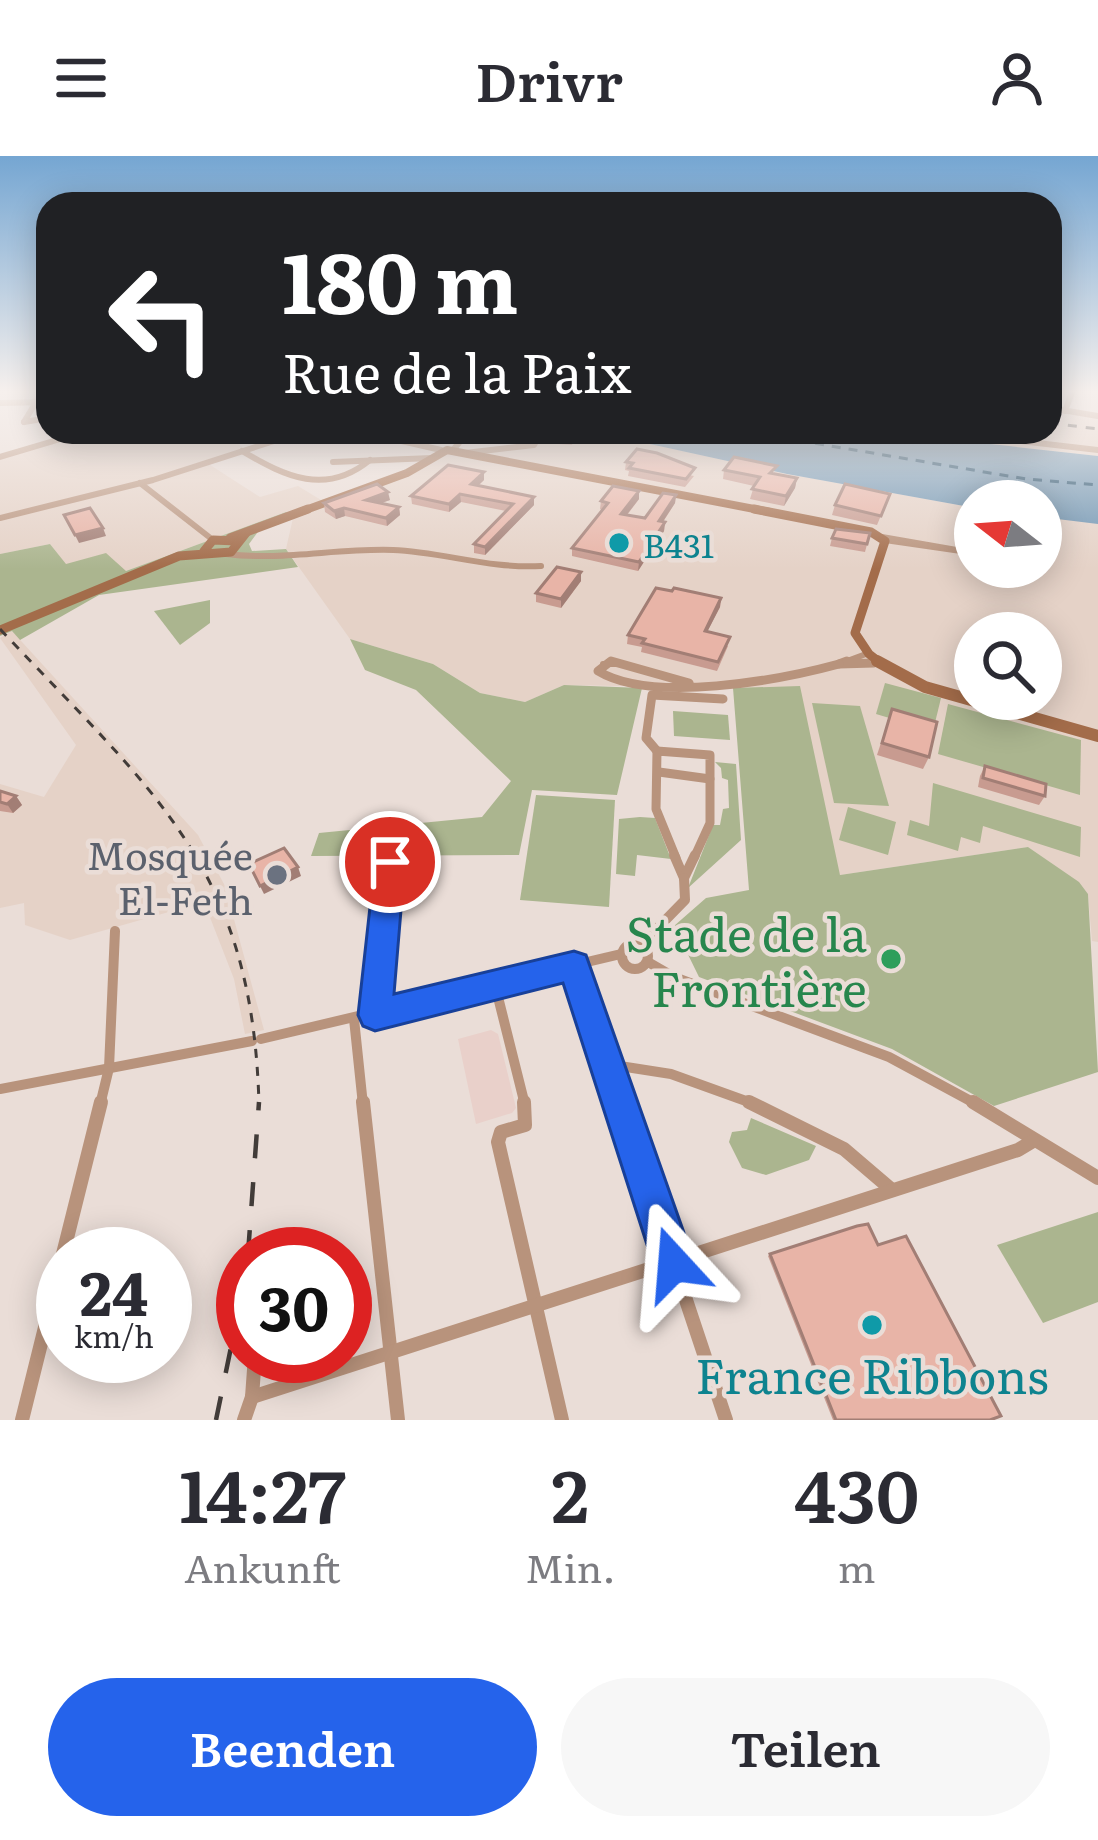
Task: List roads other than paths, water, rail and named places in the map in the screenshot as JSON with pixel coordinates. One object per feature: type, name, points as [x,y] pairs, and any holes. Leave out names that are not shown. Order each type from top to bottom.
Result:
[{"type":"main road","points":[[0,630],[165,561],[235,548],[252,529],[407,473],[440,451]]},
{"type":"main road","points":[[453,451],[780,514],[884,539],[855,628],[870,659],[908,681],[1098,736]]},
{"type":"main road","points":[[204,551],[214,540],[235,548]]},
{"type":"street","points":[[0,518],[140,483],[242,451],[308,485],[332,482],[370,460]]},
{"type":"street","points":[[465,453],[482,451]]},
{"type":"street","points":[[333,462],[432,458]]},
{"type":"street","points":[[140,483],[214,540]]},
{"type":"street","points":[[884,539],[968,552],[884,539]]},
{"type":"street","points":[[235,548],[279,560],[391,550],[487,568],[541,566]]},
{"type":"street","points":[[688,683],[604,662],[598,673],[606,679],[688,683],[763,682],[870,659]]},
{"type":"street","points":[[0,1089],[375,1015],[621,954],[628,945],[641,945],[686,900],[684,878],[656,809],[657,751],[646,738],[652,695],[723,699]]},
{"type":"street","points":[[657,751],[710,755],[710,823],[684,878]]},
{"type":"street","points":[[659,772],[710,779]]},
{"type":"street","points":[[375,1015],[390,862]]},
{"type":"street","points":[[70,1227],[109,1068],[115,931]]},
{"type":"street","points":[[641,945],[650,954],[648,962]]},
{"type":"street","points":[[621,954],[631,967],[648,962],[674,977],[889,1057],[1098,1178]]},
{"type":"street","points":[[574,966],[726,1420]]},
{"type":"street","points":[[495,985],[528,1116],[525,1125],[501,1132],[498,1142],[562,1420]]},
{"type":"street","points":[[355,1019],[398,1420]]},
{"type":"street","points":[[607,1064],[630,1063],[674,1076],[789,1118],[881,1173],[892,1190]]},
{"type":"street","points":[[252,1397],[674,1264],[1018,1150],[1033,1141]]},
{"type":"street","points":[[22,1420],[36,1363]]},
{"type":"street","points":[[244,1420],[253,1383]]},
{"type":"water","points":[[682,451],[1053,451],[1098,456],[1098,524],[1062,520],[1062,480],[954,480],[954,504]]},
{"type":"railway","points":[[0,629],[147,788],[184,838],[214,892],[237,953],[252,1023],[259,1104]]},
{"type":"railway","points":[[250,1227],[259,1104]]},
{"type":"railway","points":[[216,1420],[224,1383]]},
{"type":"place","name":"B431","points":[[619,543]]},
{"type":"place","name":"Mosquée El-Feth","points":[[277,875]]},
{"type":"place","name":"Stade de la Frontière","points":[[891,959]]},
{"type":"place","name":"France Ribbons","points":[[872,1325]]}]
